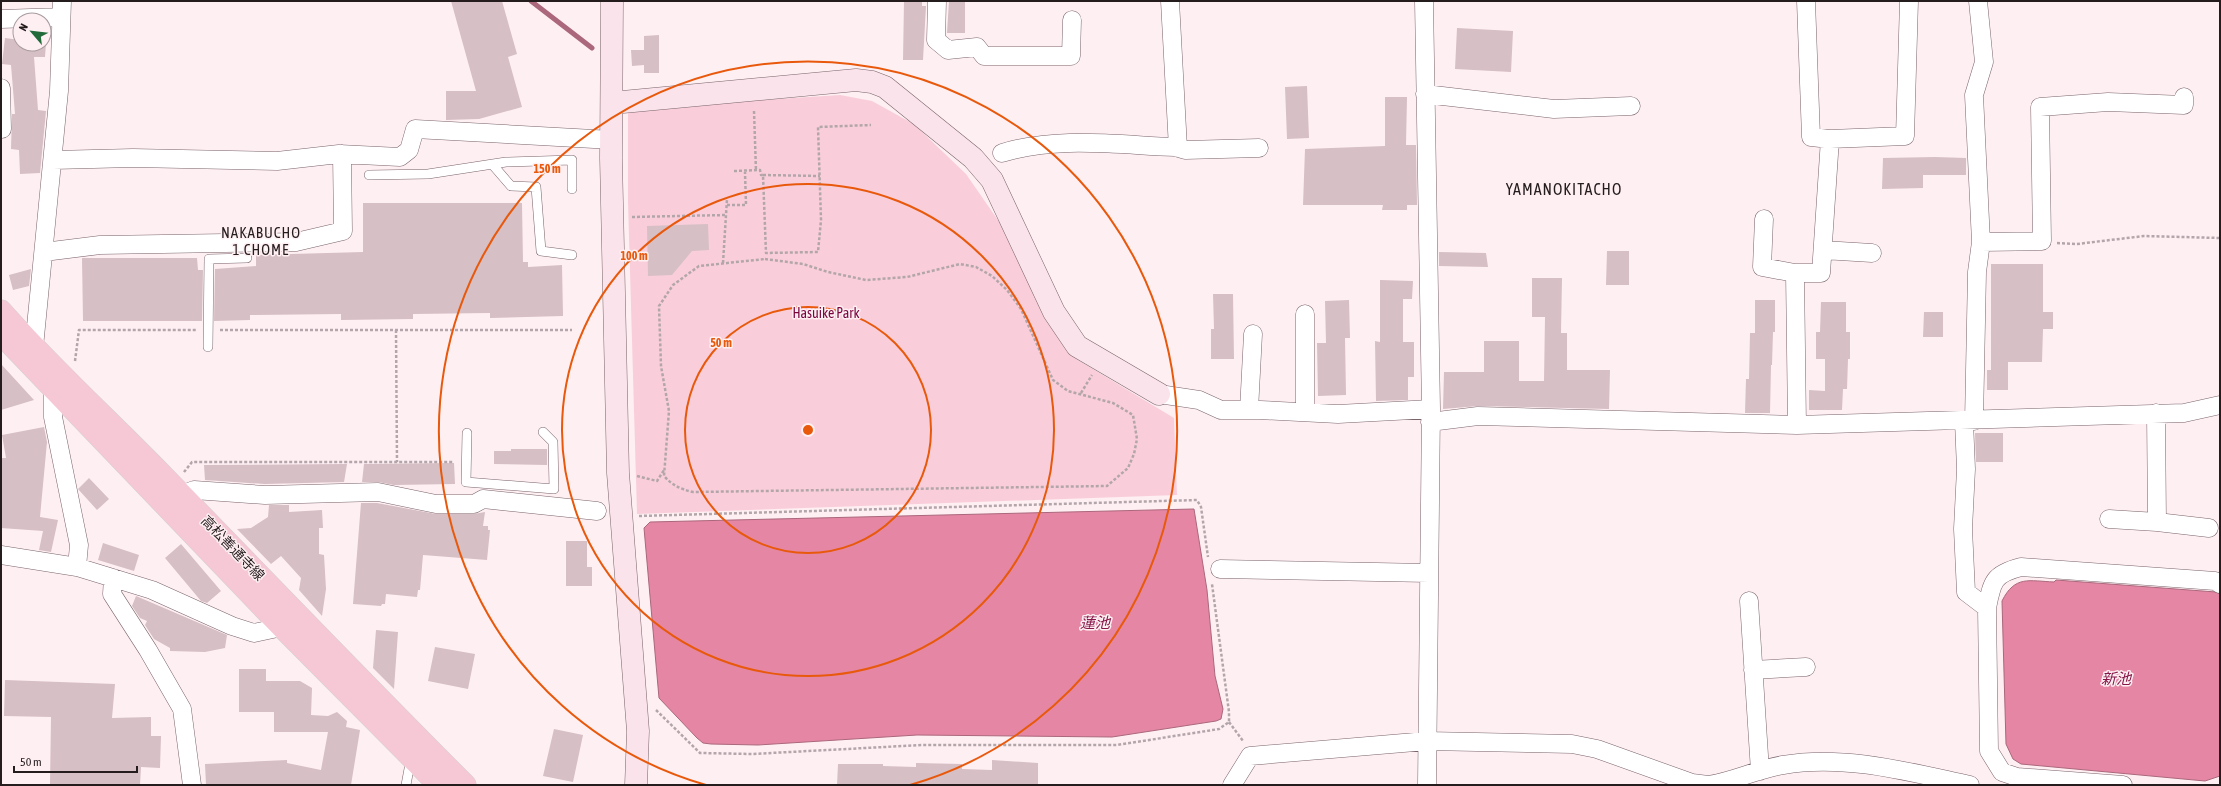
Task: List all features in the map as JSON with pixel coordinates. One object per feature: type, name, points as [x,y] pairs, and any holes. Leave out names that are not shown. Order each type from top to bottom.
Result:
[{"type":"main road","name":"高松善通寺線","points":[[1,311],[55,370],[181,485],[251,565],[289,621],[411,757],[439,785]]},
{"type":"main road","name":"高松善通寺線","points":[[1,334],[53,390],[289,621],[415,735],[465,785]]},
{"type":"street","points":[[612,1],[612,140],[618,484],[638,731],[636,785]]},
{"type":"street","points":[[937,1],[936,40],[948,50],[977,47],[984,56],[1071,56],[1072,20]]},
{"type":"street","points":[[1170,1],[1178,148]]},
{"type":"street","points":[[1424,1],[1430,415],[1427,785]]},
{"type":"street","points":[[1806,1],[1811,137],[1830,139],[1904,136],[1909,1]]},
{"type":"street","points":[[1978,1],[1984,62],[1974,95],[1981,242],[1977,272],[1963,529],[1966,592],[1987,608]]},
{"type":"street","points":[[1,18],[61,9],[59,91],[34,347]]},
{"type":"street","points":[[612,103],[856,80],[872,82],[885,86],[950,137],[974,158],[992,180],[1054,312],[1077,346],[1159,394],[1200,400],[1221,410],[1797,425],[1969,421],[2184,413],[2220,405]]},
{"type":"street","points":[[1,88],[2,129]]},
{"type":"street","points":[[1426,94],[1554,109],[1631,106]]},
{"type":"street","points":[[1981,242],[2042,241],[2040,107],[2108,102],[2184,106],[2184,97]]},
{"type":"street","points":[[53,160],[133,158],[276,162],[342,154],[400,158],[409,150],[415,130],[612,140]]},
{"type":"street","points":[[1764,219],[1762,268],[1795,273],[1821,273],[1830,139]]},
{"type":"street","points":[[1002,153],[1023,147],[1055,145],[1178,148],[1185,150],[1259,148]]},
{"type":"street","points":[[44,252],[100,245],[296,242],[344,231],[342,154]]},
{"type":"street","points":[[1823,250],[1872,253]]},
{"type":"street","points":[[1795,273],[1797,425]]},
{"type":"street","points":[[1305,314],[1297,339],[1305,412]]},
{"type":"street","points":[[1249,410],[1253,334]]},
{"type":"street","points":[[53,390],[53,417],[78,546],[77,567]]},
{"type":"street","points":[[2156,413],[2157,522]]},
{"type":"street","points":[[181,485],[194,490],[265,495],[378,492],[436,504],[474,504],[483,499],[597,511]]},
{"type":"street","points":[[2109,519],[2157,522],[2209,528]]},
{"type":"street","points":[[1,555],[77,567],[152,590],[232,626],[254,633],[289,621]]},
{"type":"street","points":[[2123,785],[2017,777],[2000,778],[1989,751],[1987,608],[1991,585],[2004,572],[2020,567],[2215,581],[2220,584]]},
{"type":"street","points":[[1213,570],[1429,573]]},
{"type":"street","points":[[113,578],[112,594],[148,650],[182,709],[192,785]]},
{"type":"street","points":[[1749,601],[1760,772]]},
{"type":"street","points":[[1753,670],[1806,667]]},
{"type":"street","points":[[1232,785],[1250,756],[1427,741],[1572,744],[1597,749],[1692,783],[1708,785],[1782,765],[1823,761],[1859,764],[1970,785]]},
{"type":"lane","points":[[369,176],[428,174],[492,164],[572,160],[572,189]]},
{"type":"lane","points":[[492,164],[511,186],[536,187],[541,250],[572,255]]},
{"type":"lane","points":[[208,347],[209,259],[247,258]]},
{"type":"lane","points":[[467,433],[466,482],[554,489],[554,442],[543,432]]},
{"type":"lane","points":[[406,785],[415,735]]},
{"type":"path","points":[[754,112],[756,170]]},
{"type":"path","points":[[734,171],[745,172],[760,170],[761,175],[763,175],[766,253],[818,252],[821,220],[818,127],[871,125]]},
{"type":"path","points":[[727,205],[746,205],[745,172]]},
{"type":"path","points":[[763,175],[820,176]]},
{"type":"path","points":[[722,263],[727,199]]},
{"type":"path","points":[[625,217],[726,215]]},
{"type":"path","points":[[2042,241],[2077,244],[2144,236],[2220,238]]},
{"type":"path","points":[[765,259],[803,264],[828,272],[866,280],[907,277],[960,264],[976,267],[992,276],[1007,290],[1021,309],[1053,380],[1068,391],[1088,394],[1113,403],[1133,415],[1137,439],[1134,454],[1128,468],[1107,486],[692,492],[682,490],[671,483],[664,476],[669,411],[661,366],[659,306],[673,285],[699,266],[722,263],[765,259]]},
{"type":"path","points":[[74,366],[79,330],[572,330]]},
{"type":"path","points":[[396,330],[396,462]]},
{"type":"path","points":[[181,485],[192,462],[458,462]]},
{"type":"path","points":[[633,475],[657,481],[664,470]]},
{"type":"path","points":[[634,516],[1197,500],[1201,507],[1213,570],[1230,712],[1229,722],[1247,746],[1250,756]]},
{"type":"path","points":[[651,705],[700,752],[752,754],[922,745],[1117,745],[1219,729],[1229,722]]},
{"type":"green space","name":"Hasuike Park","points":[[840,95],[872,101],[919,127],[919,129],[966,174],[1002,226],[1041,309],[1078,360],[1174,418],[1177,495],[637,514],[628,202],[628,113],[650,107]]},
{"type":"water","name":"蓮池","points":[[1194,509],[1207,590],[1215,676],[1223,709],[1221,719],[1216,721],[1112,737],[917,735],[758,745],[711,744],[703,743],[697,738],[659,698],[644,528],[650,522]]},
{"type":"water","name":"新池","points":[[2056,580],[2216,592],[2220,594],[2220,776],[2205,781],[2021,764],[2013,759],[2006,744],[2002,601],[2012,587],[2018,583],[2024,581],[2054,582]]},
{"type":"building","points":[[451,1],[502,1],[517,54],[508,57],[522,107],[479,119],[446,120],[446,91],[476,91]]},
{"type":"building","points":[[904,1],[922,1],[922,6],[926,6],[923,60],[903,60]]},
{"type":"building","points":[[949,1],[965,1],[965,33],[947,33]]},
{"type":"building","points":[[1457,28],[1513,31],[1511,72],[1455,69]]},
{"type":"building","points":[[659,35],[659,73],[644,73],[644,65],[632,66],[631,50],[644,50],[644,36]]},
{"type":"building","points":[[5,38],[12,39],[12,52],[45,52],[45,57],[34,57],[38,110],[46,111],[40,173],[20,174],[19,150],[11,149],[12,114],[15,114],[11,65],[2,64]]},
{"type":"building","points":[[1307,86],[1309,138],[1287,139],[1285,87]]},
{"type":"building","points":[[1385,97],[1407,97],[1406,145],[1416,145],[1417,205],[1407,205],[1407,210],[1382,210],[1383,205],[1303,205],[1305,149],[1385,146]]},
{"type":"building","points":[[1883,158],[1966,158],[1966,175],[1923,175],[1923,188],[1882,189]]},
{"type":"building","points":[[363,203],[522,203],[523,262],[528,262],[528,267],[562,265],[563,316],[490,318],[490,313],[413,314],[413,319],[341,320],[341,314],[250,315],[250,320],[214,321],[215,269],[256,266],[256,255],[363,252]]},
{"type":"building","points":[[708,224],[709,250],[692,251],[672,275],[648,276],[647,226]]},
{"type":"building","points":[[1607,251],[1629,251],[1629,285],[1606,285]]},
{"type":"building","points":[[1439,252],[1486,253],[1488,267],[1439,266]]},
{"type":"building","points":[[82,258],[197,258],[198,270],[203,270],[202,321],[83,321]]},
{"type":"building","points":[[1991,264],[2043,264],[2043,312],[2053,312],[2053,329],[2043,329],[2042,362],[2008,362],[2008,390],[1987,390],[1987,370],[1991,370]]},
{"type":"building","points":[[31,269],[29,286],[13,290],[9,275]]},
{"type":"building","points":[[1532,278],[1562,278],[1561,333],[1567,333],[1567,370],[1610,370],[1609,409],[1478,406],[1443,409],[1444,372],[1484,372],[1484,341],[1519,341],[1519,381],[1544,381],[1545,317],[1532,317]]},
{"type":"building","points":[[1380,280],[1413,281],[1412,299],[1403,299],[1403,342],[1414,342],[1414,377],[1408,377],[1408,400],[1376,401],[1375,341],[1380,342]]},
{"type":"building","points":[[1213,294],[1233,294],[1234,359],[1211,359],[1211,329],[1214,329]]},
{"type":"building","points":[[1349,300],[1350,338],[1345,338],[1346,395],[1318,396],[1317,343],[1326,343],[1325,301]]},
{"type":"building","points":[[1755,300],[1775,300],[1775,332],[1773,332],[1770,413],[1745,413],[1746,379],[1749,379],[1750,333],[1755,333]]},
{"type":"building","points":[[1821,302],[1846,302],[1846,332],[1850,332],[1850,359],[1848,359],[1847,389],[1843,389],[1842,410],[1809,410],[1809,390],[1825,391],[1825,359],[1816,359],[1816,332],[1820,332]]},
{"type":"building","points":[[1924,312],[1943,312],[1943,337],[1923,337]]},
{"type":"building","points":[[1,364],[34,400],[1,410]]},
{"type":"building","points":[[44,427],[47,442],[40,517],[58,520],[51,552],[39,550],[43,531],[1,528],[1,458],[6,458],[2,435]]},
{"type":"building","points":[[1975,433],[2003,433],[2003,462],[1976,462]]},
{"type":"building","points":[[511,449],[547,449],[547,465],[494,464],[494,451],[511,451]]},
{"type":"building","points":[[454,463],[455,484],[394,485],[378,482],[362,482],[364,464]]},
{"type":"building","points":[[347,464],[344,482],[265,484],[205,480],[204,465]]},
{"type":"building","points":[[89,478],[109,499],[97,510],[78,489]]},
{"type":"building","points":[[361,503],[377,503],[436,514],[474,514],[485,512],[483,526],[488,526],[488,530],[490,530],[487,560],[423,555],[420,590],[418,590],[417,597],[386,594],[385,604],[382,604],[381,606],[353,604]]},
{"type":"building","points":[[269,505],[289,505],[289,512],[322,510],[323,528],[319,528],[319,554],[324,555],[326,589],[322,616],[299,590],[301,578],[281,556],[271,564],[237,529],[251,528],[268,517]]},
{"type":"building","points":[[566,541],[587,541],[587,567],[592,567],[592,586],[566,586]]},
{"type":"building","points":[[103,543],[139,555],[134,571],[98,560]]},
{"type":"building","points":[[181,544],[221,591],[207,603],[201,601],[165,558]]},
{"type":"building","points":[[136,596],[227,635],[225,648],[205,652],[170,651],[170,648],[154,639],[145,625],[147,621],[140,618],[132,606]]},
{"type":"building","points":[[376,630],[398,632],[394,689],[373,668]]},
{"type":"building","points":[[435,647],[475,654],[468,689],[428,681]]},
{"type":"building","points":[[239,669],[266,669],[266,681],[300,681],[312,688],[311,715],[328,716],[337,712],[347,721],[346,727],[360,730],[351,785],[206,785],[205,764],[287,760],[287,763],[321,770],[328,732],[274,732],[274,712],[239,712]]},
{"type":"building","points":[[5,680],[115,684],[112,718],[151,717],[151,736],[161,736],[160,768],[141,767],[140,785],[50,785],[51,717],[4,716]]},
{"type":"building","points":[[554,729],[583,735],[573,782],[543,776]]},
{"type":"building","points":[[992,760],[1038,763],[1038,785],[837,785],[838,764],[883,764],[883,766],[916,767],[916,763],[962,764],[962,769],[992,770]]},
{"type":"waterway","points":[[531,1],[592,48]]},
{"type":"district","name":"YAMANOKITACHO","points":[[1564,189]]},
{"type":"district","name":"NAKABUCHO 1 CHOME","points":[[261,242]]}]
